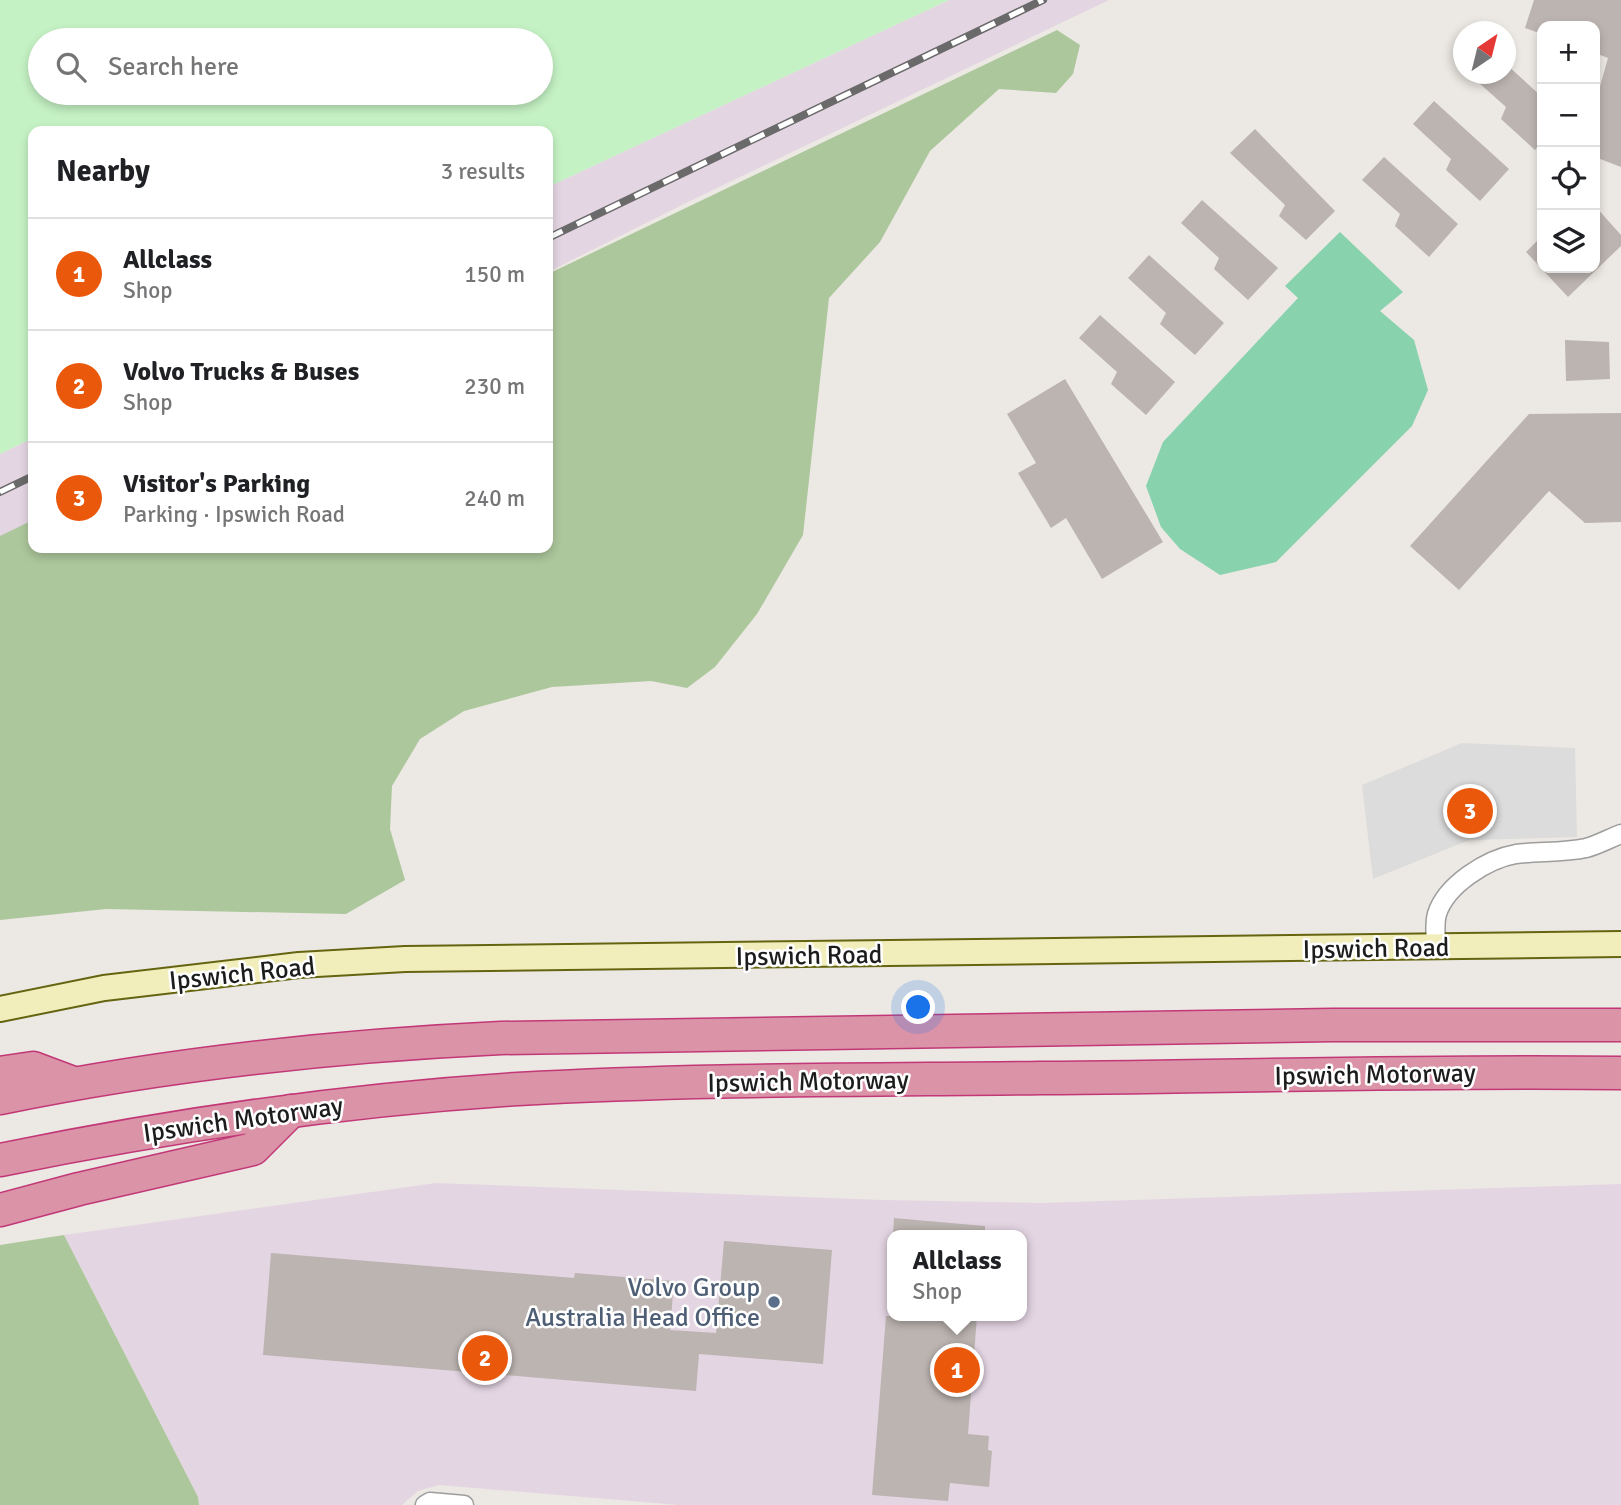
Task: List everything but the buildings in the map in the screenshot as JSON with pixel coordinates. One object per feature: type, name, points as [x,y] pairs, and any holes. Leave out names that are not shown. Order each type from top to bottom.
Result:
[{"type":"highway","name":"Ipswich Motorway","points":[[0,1098],[156,1069],[386,1043],[501,1038],[1332,1025],[1621,1025]]},
{"type":"highway","points":[[0,1073],[33,1069],[73,1083]]},
{"type":"highway","name":"Ipswich Motorway","points":[[0,1160],[154,1130],[291,1111],[449,1095],[612,1085],[865,1079],[1621,1073]]},
{"type":"highway","points":[[0,1210],[253,1149],[291,1111]]},
{"type":"street","points":[[1436,947],[1437,915],[1454,888],[1473,873],[1514,854],[1563,852],[1590,847],[1621,834]]},
{"type":"street","name":"Ipswich Road","points":[[0,1009],[104,988],[299,965],[405,959],[1621,944]]},
{"type":"street","points":[[425,1505],[430,1502],[464,1505]]},
{"type":"shaded area","points":[[949,0],[1109,0],[553,270],[553,185]]},
{"type":"shaded area","points":[[28,440],[28,531],[0,544],[0,454]]},
{"type":"shaded area","points":[[1462,743],[1575,748],[1577,837],[1469,840],[1373,879],[1362,785]]},
{"type":"shaded area","points":[[436,1183],[883,1200],[1041,1203],[1621,1184],[1621,1505],[679,1505],[439,1485],[418,1491],[402,1505],[199,1505],[198,1497],[64,1235]]},
{"type":"green space","points":[[0,0],[949,0],[553,185],[553,126],[28,126],[28,440],[0,454]]},
{"type":"green space","points":[[1057,30],[1080,45],[1073,74],[1056,93],[999,89],[930,151],[880,242],[829,298],[803,535],[757,614],[715,667],[687,688],[651,681],[552,687],[464,711],[420,739],[392,786],[390,829],[405,880],[346,914],[106,909],[0,920],[0,536],[28,522],[28,553],[553,553],[553,272]]},
{"type":"green space","points":[[1340,232],[1403,292],[1380,311],[1414,340],[1428,390],[1412,426],[1276,562],[1220,575],[1180,549],[1161,527],[1146,486],[1163,442],[1298,298],[1285,286]]},
{"type":"green space","points":[[64,1235],[198,1497],[199,1505],[0,1505],[0,1245]]},
{"type":"railway","points":[[553,236],[1043,0]]},
{"type":"railway","points":[[0,492],[28,478]]},
{"type":"place","name":"Visitor's Parking","points":[[1470,811]]},
{"type":"place","name":"Volvo Group Australia Head Office","points":[[774,1302]]},
{"type":"place","name":"Volvo Trucks & Buses","points":[[485,1358]]},
{"type":"place","name":"Allclass","points":[[957,1370]]}]
